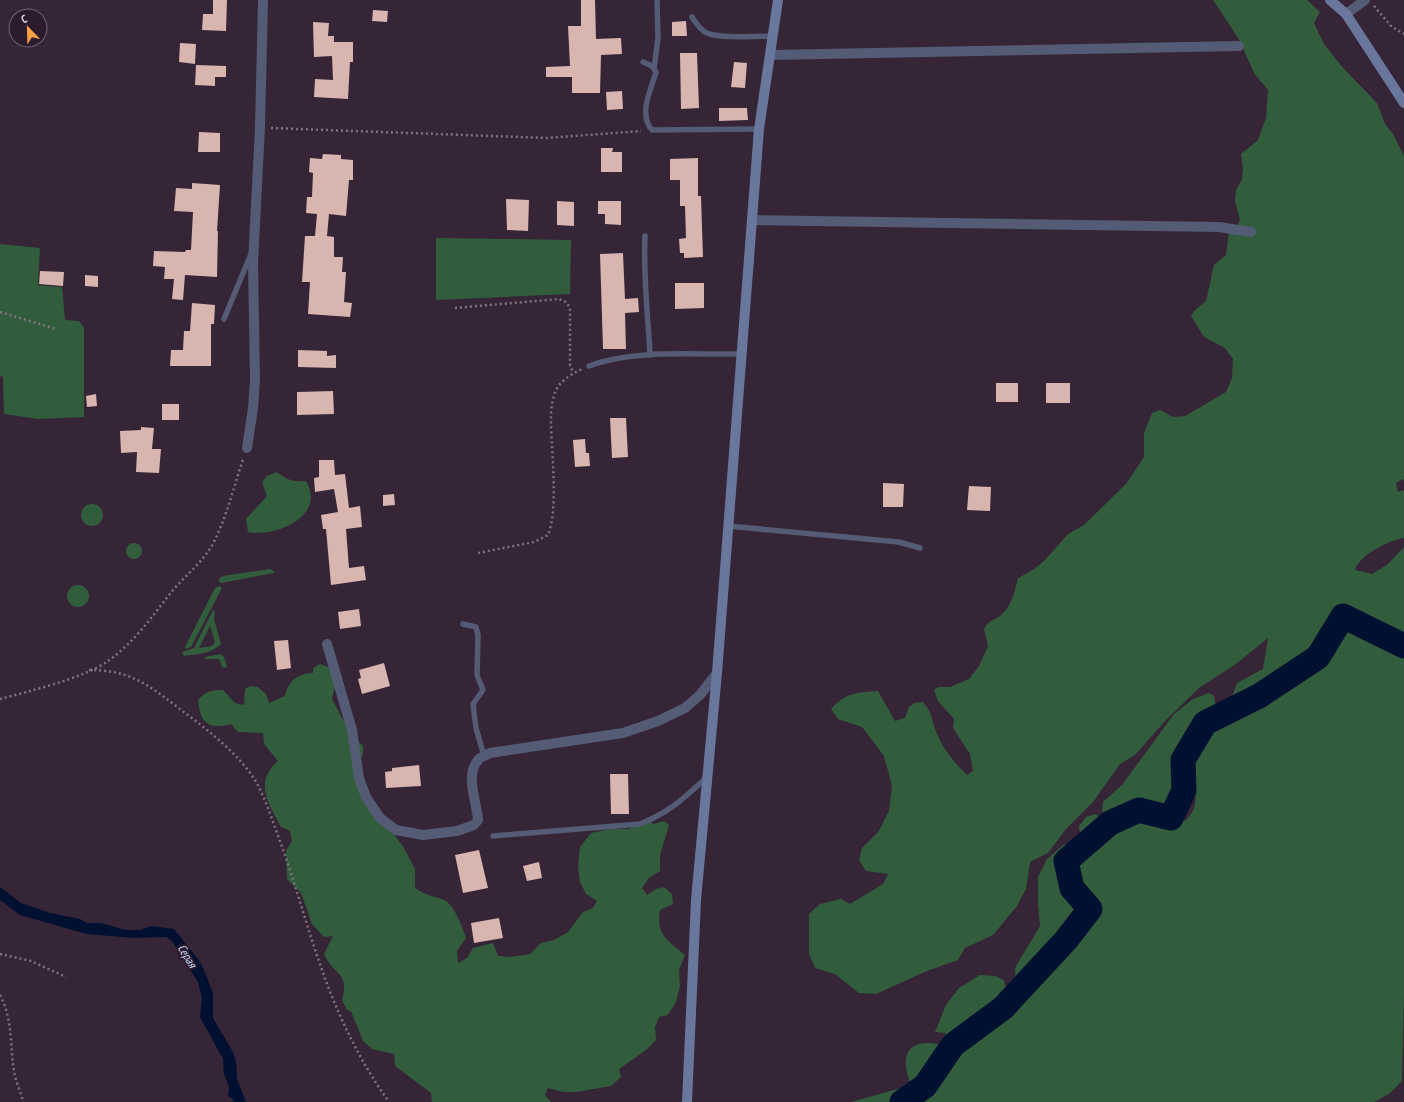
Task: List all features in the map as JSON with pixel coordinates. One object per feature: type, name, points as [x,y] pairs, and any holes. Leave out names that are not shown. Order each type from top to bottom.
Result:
[{"type":"street","points":[[247,448],[253,408],[255,380],[254,245],[260,127],[263,0]]},
{"type":"street","points":[[687,1102],[696,900],[706,778],[717,673],[759,129],[778,0]]},
{"type":"street","points":[[1330,0],[1346,14],[1404,103]]},
{"type":"street","points":[[1346,14],[1369,3]]},
{"type":"street","points":[[770,55],[1239,46]]},
{"type":"street","points":[[752,220],[1219,227],[1251,232]]},
{"type":"street","points":[[327,644],[352,730],[358,778],[366,797],[380,818],[396,830],[423,835],[457,831],[474,825],[478,820],[478,809],[472,783],[473,770],[478,759],[490,753],[623,733],[653,723],[685,708],[700,695],[717,673]]},
{"type":"lane","points":[[657,0],[658,38],[654,69],[656,72],[645,111],[647,124],[652,130],[759,129]]},
{"type":"lane","points":[[692,17],[699,27],[707,33],[724,36],[773,36]]},
{"type":"lane","points":[[643,62],[652,66],[654,69]]},
{"type":"lane","points":[[645,236],[644,271],[648,302],[650,356]]},
{"type":"lane","points":[[224,319],[254,245]]},
{"type":"lane","points":[[589,366],[602,361],[650,356],[741,354]]},
{"type":"lane","points":[[728,526],[899,542],[920,548]]},
{"type":"lane","points":[[462,624],[476,626],[478,635],[477,675],[483,690],[473,704],[476,728],[484,756]]},
{"type":"lane","points":[[493,836],[640,824],[660,816],[675,807],[706,778]]},
{"type":"path","points":[[1369,3],[1392,26],[1404,34]]},
{"type":"path","points":[[260,127],[547,138],[652,130]]},
{"type":"path","points":[[455,308],[560,299],[566,302],[570,308],[570,365],[573,373]]},
{"type":"path","points":[[0,312],[56,329]]},
{"type":"path","points":[[478,553],[534,542],[548,535],[552,526],[552,403],[557,389],[573,373],[589,366]]},
{"type":"path","points":[[0,699],[29,692],[108,662],[132,641],[154,617],[174,589],[197,566],[213,543],[222,525],[231,500],[247,448]]},
{"type":"path","points":[[89,670],[110,670],[127,675],[152,688],[225,746],[248,770],[260,789],[273,821],[292,873],[322,971],[340,1015],[374,1082],[389,1102]]},
{"type":"path","points":[[0,954],[31,961],[66,978]]},
{"type":"path","points":[[0,995],[5,1004],[9,1024],[14,1072],[23,1102]]},
{"type":"green space","points":[[1213,0],[1307,0],[1320,12],[1314,23],[1324,44],[1344,69],[1377,103],[1385,124],[1393,134],[1404,156],[1404,479],[1396,483],[1398,492],[1404,490],[1404,538],[1398,539],[1376,549],[1362,559],[1355,570],[1372,574],[1388,564],[1404,547],[1404,995],[1402,1081],[1389,1094],[1374,1102],[851,1102],[901,1088],[910,1082],[906,1066],[909,1050],[921,1043],[939,1044],[946,1033],[935,1032],[946,1005],[959,988],[980,975],[995,976],[1004,980],[1007,994],[1016,989],[1015,968],[1040,926],[1038,877],[1047,859],[1063,845],[1073,843],[1074,847],[1081,836],[1079,826],[1086,817],[1095,814],[1101,817],[1101,821],[1109,817],[1102,811],[1103,802],[1122,785],[1174,714],[1193,699],[1209,693],[1214,696],[1216,708],[1231,700],[1237,683],[1263,669],[1268,638],[1236,664],[1199,688],[1166,720],[1135,755],[1120,764],[1093,802],[1066,829],[1048,853],[1030,862],[1026,889],[1017,906],[993,935],[965,948],[958,960],[927,971],[876,994],[859,993],[835,974],[815,968],[809,954],[809,914],[820,904],[841,899],[850,904],[883,884],[888,874],[866,871],[859,860],[862,848],[879,831],[889,811],[892,786],[884,756],[862,727],[838,719],[831,709],[841,700],[852,694],[878,691],[895,721],[905,718],[909,707],[914,703],[923,702],[930,713],[935,730],[940,740],[950,756],[967,775],[973,771],[970,754],[953,728],[954,719],[938,701],[934,690],[938,687],[950,687],[969,679],[979,666],[988,646],[984,629],[1008,607],[1018,578],[1033,570],[1045,560],[1068,534],[1084,525],[1126,484],[1144,457],[1144,433],[1152,413],[1160,410],[1173,417],[1185,416],[1226,392],[1232,378],[1233,359],[1225,348],[1204,337],[1191,316],[1194,311],[1206,301],[1214,265],[1226,255],[1229,232],[1236,228],[1240,220],[1235,201],[1236,190],[1242,179],[1243,169],[1241,154],[1258,140],[1266,118],[1268,90],[1254,73],[1240,41]],"holes":[[[1192,774],[1196,799],[1190,816],[1185,821],[1167,816],[1184,814],[1189,808]]]},
{"type":"green space","points":[[436,238],[571,240],[570,294],[436,300]]},
{"type":"green space","points":[[0,244],[40,248],[38,285],[62,287],[65,320],[79,321],[84,328],[84,417],[38,419],[4,414],[3,377],[0,376]]},
{"type":"green space","points":[[277,472],[290,480],[306,481],[311,493],[310,505],[304,514],[295,522],[284,528],[259,533],[248,532],[246,519],[267,496],[262,482],[267,476]]},
{"type":"green space","points":[[88,504],[96,504],[103,511],[103,519],[96,526],[88,526],[81,519],[81,511]]},
{"type":"green space","points":[[131,543],[137,543],[142,548],[140,557],[137,559],[131,559],[126,554],[126,548]]},
{"type":"green space","points":[[270,569],[274,571],[274,573],[221,583],[219,582],[219,579],[223,576]]},
{"type":"green space","points":[[78,585],[86,588],[89,596],[86,604],[78,607],[70,604],[67,596],[70,588]]},
{"type":"green space","points":[[220,586],[222,588],[191,647],[186,649],[185,647],[215,588]]},
{"type":"green space","points":[[213,610],[215,612],[214,619],[221,644],[209,652],[184,656],[182,652],[194,648]],"holes":[[[210,626],[215,642],[212,646],[199,648]]]},
{"type":"green space","points":[[221,654],[224,657],[227,666],[225,668],[222,667],[219,659],[205,659],[205,657]]},
{"type":"green space","points":[[320,664],[331,668],[336,682],[332,699],[349,731],[363,746],[363,754],[358,762],[359,786],[404,848],[415,869],[415,888],[448,902],[455,911],[466,938],[457,951],[458,963],[467,958],[473,948],[493,943],[498,956],[511,957],[530,954],[541,943],[554,940],[568,932],[583,912],[593,908],[597,901],[586,894],[580,882],[578,867],[580,847],[591,833],[610,829],[629,829],[645,819],[654,824],[664,821],[669,825],[660,855],[660,871],[649,878],[642,888],[647,895],[656,889],[664,887],[672,894],[673,904],[660,910],[659,919],[662,932],[665,937],[685,955],[679,970],[680,986],[676,1002],[668,1015],[659,1017],[655,1027],[656,1040],[646,1050],[619,1069],[621,1077],[611,1086],[576,1092],[564,1092],[548,1088],[545,1095],[551,1102],[432,1102],[431,1093],[395,1066],[394,1054],[372,1049],[363,1041],[351,1011],[347,1010],[342,1000],[344,984],[342,979],[324,954],[333,936],[324,937],[312,924],[301,893],[287,879],[286,851],[292,841],[290,831],[281,827],[268,802],[265,785],[266,777],[270,769],[278,761],[264,744],[263,733],[238,732],[231,724],[216,726],[207,723],[201,714],[198,700],[209,692],[223,690],[235,703],[244,705],[245,689],[251,686],[258,687],[266,694],[269,703],[285,696],[291,682],[294,679],[298,676],[313,673],[313,668]]},
{"type":"water","name":"Серая","points":[[0,887],[21,903],[50,913],[80,919],[87,923],[101,923],[125,930],[140,930],[151,926],[174,929],[200,962],[204,970],[213,993],[213,1018],[233,1052],[236,1061],[237,1079],[246,1102],[234,1102],[233,1099],[228,1096],[229,1087],[224,1074],[223,1059],[200,1017],[202,998],[198,982],[172,941],[166,937],[134,938],[87,934],[20,915],[0,900]]},
{"type":"building","points":[[213,0],[227,0],[226,31],[202,30],[203,14],[213,14]]},
{"type":"building","points":[[581,0],[595,0],[596,39],[621,38],[622,54],[601,55],[600,93],[572,93],[572,77],[546,77],[546,67],[570,66],[568,26],[581,26]]},
{"type":"building","points":[[373,10],[388,11],[387,22],[372,21]]},
{"type":"building","points":[[686,21],[687,36],[672,36],[672,22]]},
{"type":"building","points":[[313,22],[329,23],[328,36],[334,36],[334,42],[353,42],[353,62],[350,62],[348,99],[314,97],[315,79],[333,80],[332,56],[314,57]]},
{"type":"building","points":[[180,43],[196,44],[195,64],[179,62]]},
{"type":"building","points":[[680,53],[697,53],[699,108],[681,109]]},
{"type":"building","points":[[734,62],[747,63],[745,88],[731,87]]},
{"type":"building","points":[[196,65],[226,66],[226,77],[215,77],[215,86],[195,85]]},
{"type":"building","points":[[622,91],[623,109],[607,110],[606,92]]},
{"type":"building","points":[[719,108],[747,108],[748,120],[719,121]]},
{"type":"building","points":[[199,132],[220,133],[220,152],[198,152]]},
{"type":"building","points":[[601,148],[613,148],[612,152],[622,152],[622,172],[601,172]]},
{"type":"building","points":[[323,154],[341,155],[341,159],[353,160],[353,180],[349,180],[346,216],[329,214],[327,236],[334,237],[334,257],[343,257],[342,272],[346,272],[344,302],[352,303],[350,317],[308,314],[310,282],[302,282],[305,236],[315,236],[317,214],[306,213],[307,197],[312,197],[313,173],[309,172],[310,158],[322,159]]},
{"type":"building","points":[[698,158],[698,196],[701,196],[703,257],[684,258],[684,253],[680,253],[679,239],[686,238],[685,206],[680,206],[680,180],[670,180],[670,159]]},
{"type":"building","points":[[192,183],[220,185],[217,231],[217,277],[185,275],[183,300],[172,299],[174,279],[164,279],[165,267],[153,266],[154,251],[185,252],[186,250],[191,250],[193,212],[174,211],[176,188],[192,189]]},
{"type":"building","points":[[506,199],[529,200],[528,231],[507,230]]},
{"type":"building","points":[[557,201],[574,202],[574,226],[557,225]]},
{"type":"building","points":[[598,201],[621,201],[621,225],[605,224],[605,214],[598,214]]},
{"type":"building","points":[[623,253],[625,299],[638,298],[639,312],[625,313],[626,349],[603,349],[600,254]]},
{"type":"building","points":[[40,271],[64,272],[63,286],[39,284]]},
{"type":"building","points":[[85,275],[98,276],[98,287],[85,286]]},
{"type":"building","points":[[675,283],[704,283],[704,308],[675,309]]},
{"type":"building","points":[[192,303],[215,305],[214,324],[211,324],[211,366],[170,366],[171,350],[183,350],[184,331],[190,331]]},
{"type":"building","points":[[298,350],[327,351],[327,356],[336,355],[336,368],[298,367]]},
{"type":"building","points":[[996,383],[1018,383],[1018,402],[996,402]]},
{"type":"building","points":[[1046,383],[1070,383],[1070,403],[1046,403]]},
{"type":"building","points":[[333,391],[334,414],[297,415],[297,392]]},
{"type":"building","points":[[96,394],[97,406],[87,407],[86,396]]},
{"type":"building","points":[[162,404],[179,404],[179,420],[162,420]]},
{"type":"building","points":[[610,418],[626,418],[628,457],[612,458]]},
{"type":"building","points":[[141,427],[154,428],[152,449],[161,449],[159,473],[136,472],[137,452],[121,453],[120,431],[141,430]]},
{"type":"building","points":[[585,439],[586,453],[589,453],[590,466],[575,467],[573,440]]},
{"type":"building","points":[[319,460],[334,460],[335,475],[345,474],[349,508],[360,506],[362,527],[346,529],[349,568],[364,566],[366,580],[331,585],[326,529],[323,529],[321,515],[338,512],[334,489],[315,492],[314,478],[319,477]]},
{"type":"building","points":[[883,483],[904,484],[903,507],[883,507]]},
{"type":"building","points":[[969,486],[991,487],[990,511],[967,510]]},
{"type":"building","points":[[394,494],[395,505],[383,506],[383,495]]},
{"type":"building","points":[[359,609],[361,626],[340,629],[338,612]]},
{"type":"building","points":[[288,640],[291,668],[277,670],[274,641]]},
{"type":"building","points":[[384,663],[390,686],[362,694],[358,679],[361,678],[359,670]]},
{"type":"building","points":[[419,765],[421,786],[386,788],[385,772],[392,771],[392,768]]},
{"type":"building","points":[[610,774],[628,774],[629,814],[611,814]]},
{"type":"building","points":[[479,850],[488,888],[463,893],[455,855]]},
{"type":"building","points":[[539,862],[542,878],[527,881],[523,866]]},
{"type":"building","points":[[499,918],[503,938],[474,943],[471,923]]},
{"type":"waterway","points":[[902,1102],[925,1086],[953,1045],[1003,1008],[1066,940],[1090,909],[1072,888],[1066,861],[1110,823],[1139,810],[1171,818],[1184,790],[1183,760],[1205,723],[1259,696],[1318,657],[1343,616],[1404,646]]}]
